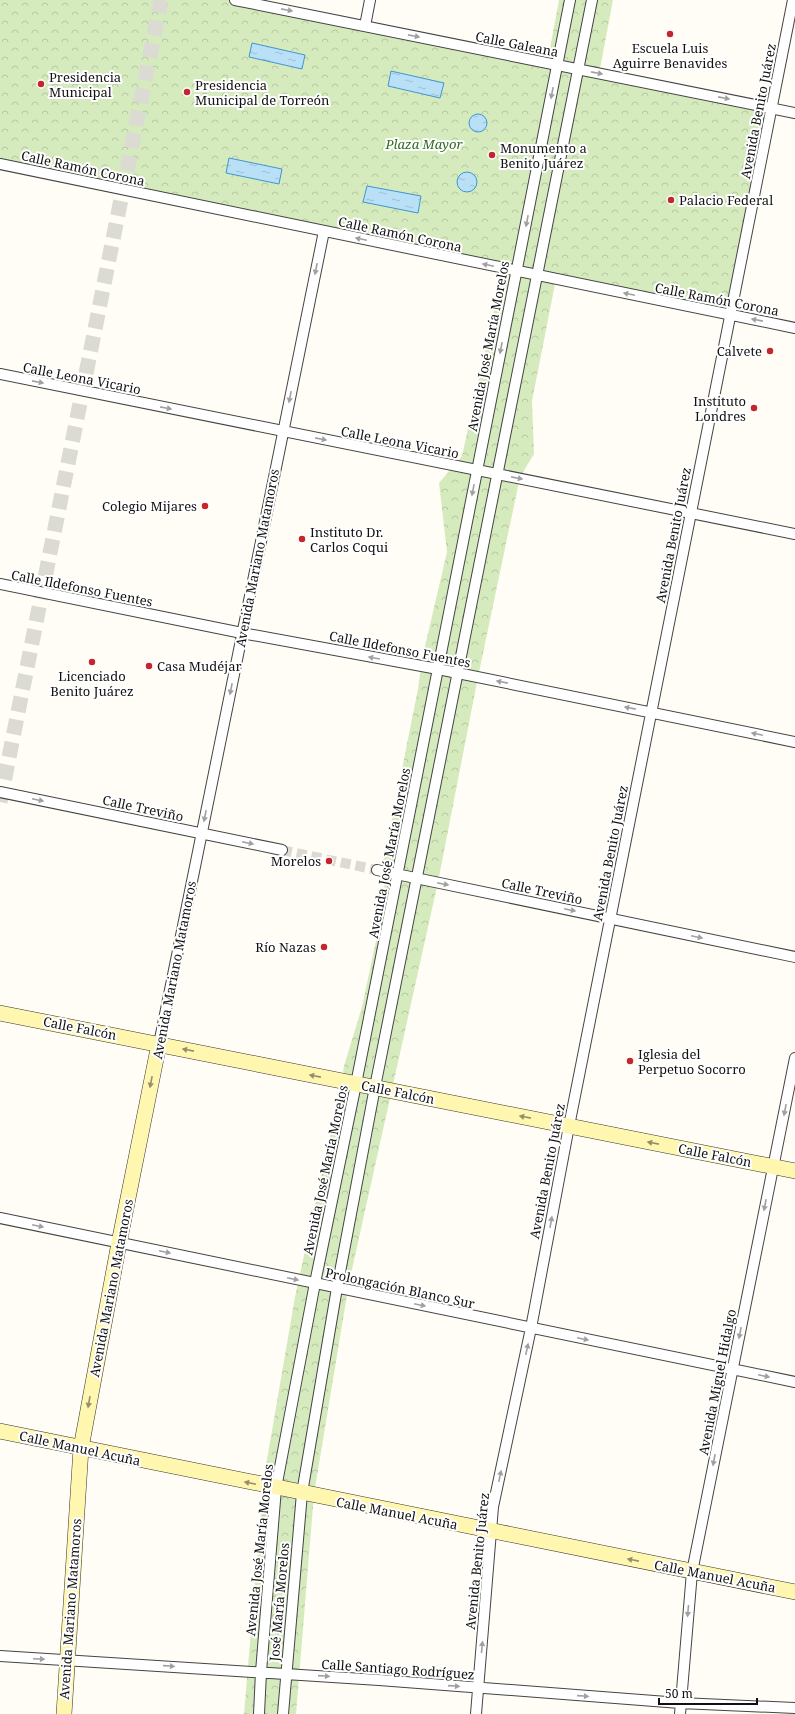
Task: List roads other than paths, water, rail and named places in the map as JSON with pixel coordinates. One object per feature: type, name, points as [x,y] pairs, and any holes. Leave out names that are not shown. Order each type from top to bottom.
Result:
[{"type":"street","name":"Calle Galeana","points":[[235,0],[795,113]]},
{"type":"street","points":[[365,26],[370,0]]},
{"type":"street","name":"Avenida José María Morelos","points":[[259,1714],[276,1488],[315,1283],[398,875],[570,0]]},
{"type":"street","points":[[302,1493],[337,1288],[375,1087],[592,0]]},
{"type":"street","name":"Avenida Benito Juárez","points":[[476,1714],[493,1507],[531,1328],[568,1126],[793,0]]},
{"type":"street","name":"Calle Ramón Corona","points":[[0,164],[795,328]]},
{"type":"street","name":"Avenida Mariano Matamoros","points":[[64,1714],[66,1660],[81,1448],[119,1243],[324,231]]},
{"type":"street","name":"Calle Leona Vicario","points":[[0,374],[795,534]]},
{"type":"street","name":"Calle Ildefonso Fuentes","points":[[0,584],[242,633],[438,669],[795,742]]},
{"type":"street","name":"Calle Treviño","points":[[0,792],[282,850]]},
{"type":"street","name":"Calle Treviño","points":[[377,870],[795,957]]},
{"type":"street","name":"Calle Falcón","points":[[0,1012],[795,1172]]},
{"type":"street","name":"Avenida Miguel Hidalgo","points":[[680,1714],[692,1572],[795,1058]]},
{"type":"street","name":"Prolongación Blanco Sur","points":[[0,1218],[795,1382]]},
{"type":"street","name":"Calle Manuel Acuña","points":[[0,1431],[795,1592]]},
{"type":"street","name":"José María Morelos","points":[[283,1714],[285,1674],[302,1493]]},
{"type":"street","name":"Calle Santiago Rodríguez","points":[[0,1656],[479,1687],[680,1703],[795,1708]]},
{"type":"water","points":[[252,43],[305,55],[302,69],[249,57]]},
{"type":"water","points":[[391,71],[444,83],[440,98],[388,86]]},
{"type":"water","points":[[478,114],[484,117],[487,123],[484,129],[478,132],[472,129],[469,123],[472,117]]},
{"type":"water","points":[[229,158],[282,169],[279,184],[226,173]]},
{"type":"water","points":[[467,172],[474,175],[477,182],[474,189],[467,192],[460,189],[457,182],[460,175]]},
{"type":"water","points":[[367,186],[421,196],[418,213],[363,202]]},
{"type":"tunnel","points":[[0,802],[161,0]]},
{"type":"tunnel","points":[[282,850],[377,870]]},
{"type":"place","name":"Escuela Luis Aguirre Benavides","points":[[670,34]]},
{"type":"place","name":"Presidencia Municipal","points":[[41,84]]},
{"type":"place","name":"Presidencia Municipal de Torreón","points":[[187,92]]},
{"type":"place","name":"Monumento a Benito Juárez","points":[[492,155]]},
{"type":"place","name":"Palacio Federal","points":[[671,200]]},
{"type":"place","name":"Calvete","points":[[770,351]]},
{"type":"place","name":"Instituto Londres","points":[[754,408]]},
{"type":"place","name":"Colegio Mijares","points":[[205,506]]},
{"type":"place","name":"Instituto Dr. Carlos Coqui","points":[[302,539]]},
{"type":"place","name":"Licenciado Benito Juárez","points":[[92,662]]},
{"type":"place","name":"Casa Mudéjar","points":[[149,666]]},
{"type":"place","name":"Morelos","points":[[329,861]]},
{"type":"place","name":"Río Nazas","points":[[324,947]]},
{"type":"place","name":"Iglesia del Perpetuo Socorro","points":[[630,1061]]},
{"type":"park label","name":"Plaza Mayor","points":[[424,144]]}]
